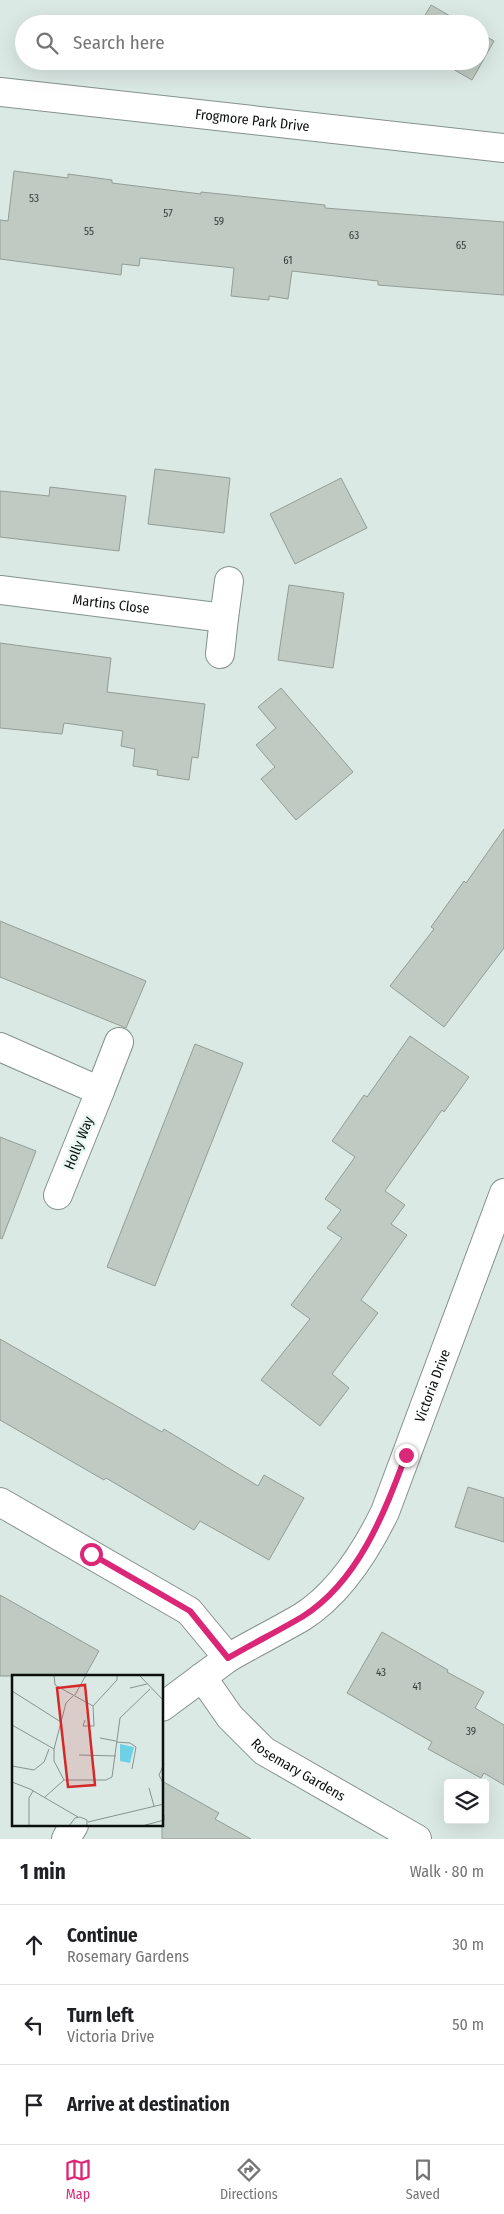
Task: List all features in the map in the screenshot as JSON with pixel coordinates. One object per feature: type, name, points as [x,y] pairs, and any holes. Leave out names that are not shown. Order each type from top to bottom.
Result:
[{"type":"street","name":"Frogmore Park Drive","points":[[0,92],[504,148]]},
{"type":"street","points":[[220,654],[229,581]]},
{"type":"street","name":"Martins Close","points":[[0,590],[224,618]]},
{"type":"street","name":"Holly Way","points":[[58,1195],[120,1042]]},
{"type":"street","points":[[0,1047],[100,1090]]},
{"type":"street","name":"Victoria Drive","points":[[228,1658],[303,1616],[329,1594],[369,1544],[385,1512],[498,1222],[504,1193]]},
{"type":"street","points":[[0,1502],[190,1611],[228,1658],[164,1706]]},
{"type":"street","name":"Rosemary Gardens","points":[[202,1677],[230,1717],[264,1750],[417,1839]]},
{"type":"street","points":[[66,1839],[73,1826]]},
{"type":"building","points":[[431,5],[448,15],[425,15]]},
{"type":"building","points":[[489,38],[494,41],[489,50]]},
{"type":"building","points":[[455,70],[478,70],[472,80]]},
{"type":"building","points":[[14,171],[68,178],[68,174],[112,180],[112,183],[201,194],[201,192],[325,205],[325,208],[504,222],[504,295],[378,285],[378,281],[292,271],[288,299],[269,296],[269,300],[231,296],[234,268],[140,258],[139,266],[122,264],[121,275],[0,259],[0,220],[8,221]]},
{"type":"building","points":[[155,469],[230,478],[224,533],[148,524]]},
{"type":"building","points":[[341,478],[367,528],[295,564],[270,514]]},
{"type":"building","points":[[50,487],[126,496],[119,551],[0,537],[0,491],[49,496]]},
{"type":"building","points":[[289,585],[344,593],[333,668],[278,660]]},
{"type":"building","points":[[0,643],[111,658],[107,692],[205,704],[198,758],[192,757],[189,780],[157,775],[158,770],[133,766],[135,749],[121,746],[123,731],[64,723],[62,734],[0,728]]},
{"type":"building","points":[[281,688],[353,772],[296,820],[261,779],[275,767],[256,745],[276,728],[258,707]]},
{"type":"building","points":[[504,829],[504,948],[444,1027],[390,986],[434,929],[431,927],[464,881],[466,883]]},
{"type":"building","points":[[0,921],[146,981],[126,1028],[0,977]]},
{"type":"building","points":[[410,1036],[469,1077],[444,1112],[442,1110],[385,1191],[405,1205],[391,1224],[407,1235],[361,1300],[378,1313],[332,1374],[349,1388],[320,1426],[261,1380],[310,1319],[291,1305],[342,1238],[327,1228],[341,1210],[325,1199],[355,1157],[332,1141],[364,1095],[367,1097]]},
{"type":"building","points":[[195,1044],[243,1063],[155,1286],[107,1267]]},
{"type":"building","points":[[0,1137],[36,1151],[2,1239],[0,1238]]},
{"type":"building","points":[[0,1339],[162,1432],[164,1429],[258,1486],[264,1475],[304,1498],[269,1560],[200,1521],[194,1530],[106,1478],[104,1480],[0,1420]]},
{"type":"building","points":[[468,1487],[504,1498],[504,1542],[455,1527]]},
{"type":"building","points":[[0,1595],[99,1651],[86,1675],[0,1676]]},
{"type":"building","points":[[382,1632],[448,1670],[447,1672],[484,1692],[475,1708],[504,1725],[504,1785],[484,1773],[481,1778],[428,1749],[432,1742],[347,1693]]},
{"type":"building","points":[[164,1782],[219,1813],[215,1819],[251,1839],[162,1839],[162,1826],[164,1826]]},
{"type":"route","points":[[91,1554],[190,1611],[228,1658],[303,1616],[329,1594],[348,1573],[369,1544],[385,1512],[406,1455]]}]
